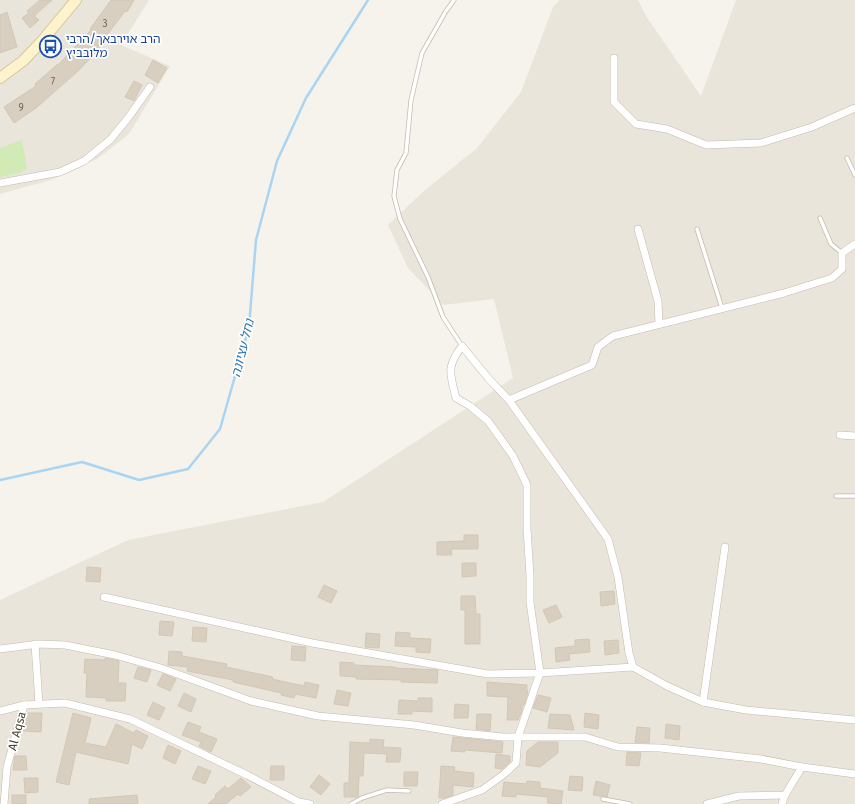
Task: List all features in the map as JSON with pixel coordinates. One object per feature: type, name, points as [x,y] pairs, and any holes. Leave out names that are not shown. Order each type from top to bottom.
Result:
[{"type":"street","points":[[0,78],[23,61],[42,41],[76,0]]},
{"type":"street","points":[[614,58],[614,102],[636,124],[667,129],[706,145],[761,143],[812,127],[855,108]]},
{"type":"street","points":[[0,183],[60,172],[84,161],[110,140],[150,87]]},
{"type":"street","points":[[638,229],[658,301],[659,324]]},
{"type":"street","points":[[509,400],[592,365],[598,346],[613,336],[784,293],[832,278],[842,269],[842,253],[855,244]]},
{"type":"street","points":[[442,804],[482,790],[503,775],[516,763],[518,737],[540,674],[530,602],[526,485],[513,456],[488,421],[470,406],[456,398],[450,373],[453,358],[462,346],[488,378],[509,400],[608,539],[618,577],[629,653],[633,668]]},
{"type":"street","points":[[840,435],[855,436]]},
{"type":"street","points":[[703,702],[725,547]]},
{"type":"street","points":[[104,597],[312,643],[480,673],[540,674],[633,668],[666,686],[703,702],[746,710],[855,720]]},
{"type":"street","points":[[0,649],[35,644],[65,645],[115,655],[161,668],[251,700],[318,716],[414,725],[462,733],[503,737],[584,737],[618,747],[660,748],[748,757],[802,767],[855,774]]},
{"type":"street","points":[[35,644],[39,704]]},
{"type":"street","points":[[24,705],[65,704],[130,719],[247,775],[299,802],[310,804]]},
{"type":"street","name":"Al Aqsa","points":[[0,711],[24,705],[7,767],[4,804]]},
{"type":"street","points":[[782,804],[802,767]]},
{"type":"street","points":[[708,804],[739,796],[785,796]]},
{"type":"lane","points":[[454,0],[422,53],[411,100],[406,153],[397,170],[394,196],[400,219],[428,277],[443,317],[462,346]]},
{"type":"lane","points":[[847,158],[855,174]]},
{"type":"lane","points":[[820,218],[830,244],[842,253]]},
{"type":"lane","points":[[697,229],[722,308]]},
{"type":"lane","points":[[836,496],[855,496]]},
{"type":"lane","points":[[351,804],[362,798],[387,790],[409,791]]},
{"type":"lane","points":[[603,799],[630,804]]},
{"type":"shaded area","points":[[0,0],[149,0],[121,45],[170,66],[129,134],[97,159],[51,180],[0,194]]},
{"type":"shaded area","points":[[560,0],[638,0],[646,16],[701,96],[736,0],[855,0],[855,804],[0,804],[0,600],[128,540],[323,502],[513,378],[494,299],[443,305],[408,268],[388,225],[425,190],[477,148],[521,92],[553,7]]},
{"type":"green space","points":[[22,140],[27,169],[19,173],[0,177],[0,148]]},
{"type":"building","points":[[40,0],[52,0],[34,16],[39,20],[30,28],[22,18],[29,13],[27,11]]},
{"type":"building","points":[[111,0],[134,0],[127,12],[125,11],[98,47],[100,48],[77,72],[36,108],[14,123],[4,107],[36,86],[35,84],[58,65],[91,30],[90,29]]},
{"type":"building","points":[[7,12],[17,47],[0,53],[0,15]]},
{"type":"building","points":[[153,60],[167,68],[158,83],[145,75]]},
{"type":"building","points":[[134,81],[142,85],[134,101],[125,97]]},
{"type":"building","points":[[464,535],[478,535],[478,549],[451,549],[452,555],[437,555],[437,542],[464,541]]},
{"type":"building","points":[[462,563],[476,563],[476,576],[462,577]]},
{"type":"building","points":[[87,567],[101,568],[100,582],[86,581]]},
{"type":"building","points":[[324,585],[337,591],[331,603],[318,597]]},
{"type":"building","points":[[614,591],[615,604],[601,606],[600,592]]},
{"type":"building","points":[[461,596],[475,596],[476,614],[480,614],[480,644],[465,644],[465,610],[461,610]]},
{"type":"building","points":[[556,605],[562,617],[549,623],[543,610]]},
{"type":"building","points":[[160,621],[174,622],[172,636],[159,635]]},
{"type":"building","points":[[193,627],[207,628],[206,642],[192,641]]},
{"type":"building","points":[[396,632],[410,633],[410,638],[431,639],[430,653],[416,652],[416,647],[395,646]]},
{"type":"building","points":[[366,633],[380,634],[379,648],[365,647]]},
{"type":"building","points":[[589,639],[590,652],[569,654],[570,660],[556,662],[555,648],[575,646],[575,640]]},
{"type":"building","points":[[618,640],[619,653],[605,655],[604,641]]},
{"type":"building","points":[[292,646],[306,647],[305,661],[291,660]]},
{"type":"building","points":[[169,651],[182,652],[182,656],[227,664],[226,667],[273,677],[272,679],[304,686],[305,682],[319,685],[316,698],[295,694],[294,698],[281,695],[281,693],[233,682],[233,680],[187,671],[188,667],[168,665]]},
{"type":"building","points":[[105,658],[119,661],[118,683],[126,683],[125,701],[106,701],[106,698],[86,697],[87,673],[84,673],[85,659],[105,660]]},
{"type":"building","points":[[340,662],[354,663],[354,665],[438,670],[437,683],[401,682],[401,680],[356,679],[356,677],[340,676]]},
{"type":"building","points":[[138,667],[151,670],[147,682],[134,678]]},
{"type":"building","points":[[163,674],[176,679],[170,691],[157,685]]},
{"type":"building","points":[[487,682],[527,685],[528,692],[524,705],[522,705],[522,711],[518,720],[507,720],[508,697],[487,696]]},
{"type":"building","points":[[337,690],[351,693],[348,706],[334,704]]},
{"type":"building","points":[[184,693],[196,699],[191,712],[178,706]]},
{"type":"building","points":[[538,695],[551,698],[547,712],[533,708]]},
{"type":"building","points":[[418,698],[432,698],[432,712],[412,711],[412,714],[398,714],[399,700],[418,701]]},
{"type":"building","points":[[153,702],[165,708],[159,720],[147,715]]},
{"type":"building","points":[[455,704],[469,705],[468,718],[454,718]]},
{"type":"building","points":[[27,713],[42,713],[41,732],[23,731]]},
{"type":"building","points":[[73,713],[91,718],[85,743],[106,747],[116,724],[134,733],[136,730],[148,736],[142,749],[132,744],[128,764],[76,752],[69,785],[56,782]]},
{"type":"building","points":[[585,713],[599,715],[598,729],[584,727]]},
{"type":"building","points":[[477,714],[491,714],[490,731],[476,729]]},
{"type":"building","points":[[550,714],[570,715],[574,730],[548,728]]},
{"type":"building","points":[[188,722],[201,727],[199,732],[217,739],[211,752],[199,746],[201,742],[182,735]]},
{"type":"building","points":[[666,724],[680,726],[679,740],[665,738]]},
{"type":"building","points":[[637,727],[650,728],[649,743],[635,742]]},
{"type":"building","points":[[453,737],[503,742],[502,753],[465,750],[465,752],[451,751]]},
{"type":"building","points":[[370,739],[384,740],[383,747],[401,748],[400,762],[386,762],[387,754],[364,753],[363,776],[359,776],[358,797],[344,797],[344,783],[349,783],[350,742],[370,743]]},
{"type":"building","points":[[538,742],[558,742],[558,753],[540,767],[526,765],[527,751]]},
{"type":"building","points":[[168,745],[181,751],[175,764],[163,758]]},
{"type":"building","points":[[627,752],[641,753],[639,766],[626,765]]},
{"type":"building","points":[[496,754],[510,756],[510,762],[502,769],[495,768]]},
{"type":"building","points":[[15,756],[26,756],[27,770],[13,770]]},
{"type":"building","points":[[198,766],[211,771],[205,784],[192,779]]},
{"type":"building","points":[[271,766],[284,766],[284,780],[270,780]]},
{"type":"building","points":[[441,766],[455,767],[454,771],[474,773],[473,787],[453,785],[453,795],[439,798]]},
{"type":"building","points":[[404,772],[418,772],[417,786],[404,786]]},
{"type":"building","points":[[319,775],[330,784],[321,795],[310,787]]},
{"type":"building","points":[[570,776],[583,777],[582,791],[568,790]]},
{"type":"building","points":[[24,778],[38,778],[38,792],[25,793]]},
{"type":"building","points":[[241,778],[251,787],[240,796],[238,794],[226,804],[208,804],[225,786],[228,789]]},
{"type":"building","points":[[527,781],[540,782],[540,788],[563,791],[561,804],[547,803],[548,797],[516,794],[516,797],[502,796],[504,782],[526,784]]},
{"type":"building","points":[[596,781],[610,785],[607,797],[593,795]]},
{"type":"building","points":[[12,795],[26,795],[26,804],[12,804]]},
{"type":"building","points":[[137,795],[138,804],[89,804],[89,799]]},
{"type":"waterway","name":"נחל עציונה","points":[[0,480],[82,462],[139,480],[188,469],[220,429],[249,327],[256,240],[277,161],[306,98],[368,0]]},
{"type":"place","name":"הרב אוירבאך/הרבי מלובביץ","points":[[50,46]]}]
